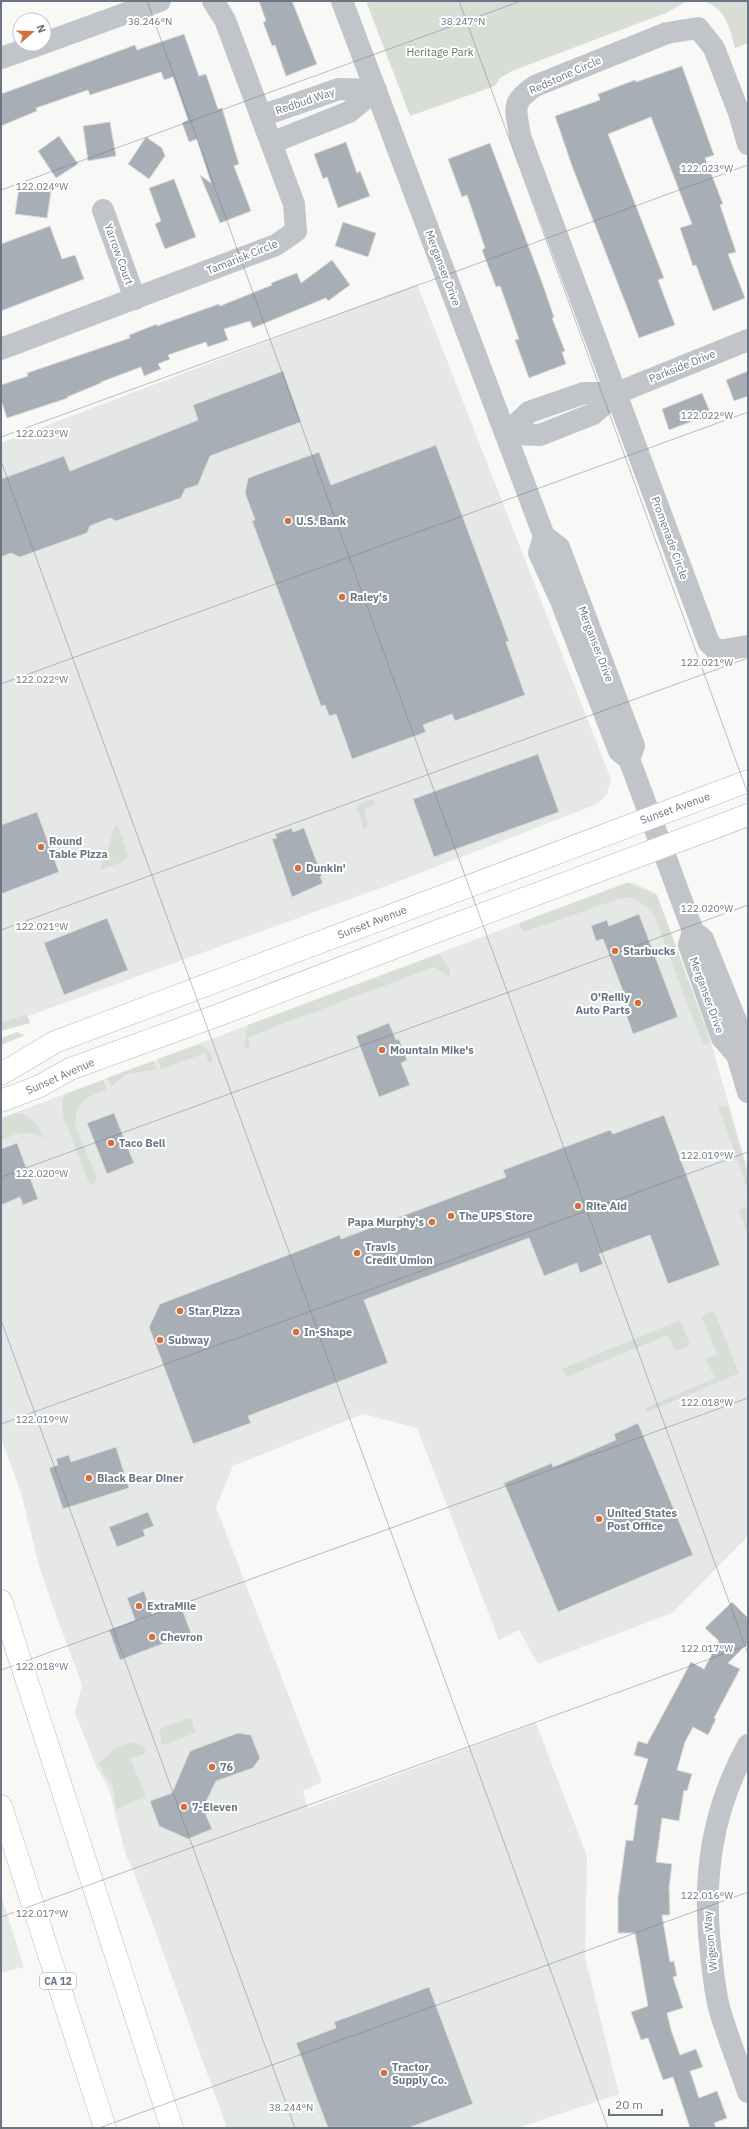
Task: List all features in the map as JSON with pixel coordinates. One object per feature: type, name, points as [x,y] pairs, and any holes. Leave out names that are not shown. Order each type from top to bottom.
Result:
[{"type":"main road","name":"Sunset Avenue","points":[[1,1074],[55,1042],[748,781]]},
{"type":"main road","name":"Sunset Avenue","points":[[1,1101],[40,1086],[70,1069],[216,1016],[748,815]]},
{"type":"main road","points":[[1,1601],[172,2128]]},
{"type":"main road","name":"CA 12","points":[[1,1806],[6,1832],[105,2128]]},
{"type":"street","points":[[52,40],[160,1]]},
{"type":"street","name":"Tamarisk Circle","points":[[1,349],[276,245],[296,231],[294,204],[225,20],[213,1]]},
{"type":"street","name":"Merganser Drive","points":[[342,1],[544,536],[540,553],[561,601],[619,751],[629,759],[693,931],[689,945],[722,1038],[737,1055],[748,1092]]},
{"type":"street","name":"Redstone Circle","points":[[617,393],[520,136],[516,105],[520,96],[535,86],[667,33],[698,28],[714,48],[739,113],[748,144]]},
{"type":"street","points":[[1,58],[18,52]]},
{"type":"street","name":"Redbud Way","points":[[261,116],[339,89],[376,90]]},
{"type":"street","points":[[271,143],[349,112],[376,90]]},
{"type":"street","name":"Yarrow Court","points":[[103,210],[135,299]]},
{"type":"street","name":"Parkside Drive","points":[[506,434],[540,435],[593,414],[617,393],[748,340]]},
{"type":"street","name":"Promenade Circle","points":[[617,393],[709,643],[718,651],[748,646]]},
{"type":"street","name":"Wigeon Way","points":[[748,1745],[733,1772],[714,1834],[707,1883],[707,1911],[714,1975],[720,2010],[748,2092]]},
{"type":"shaded area","points":[[417,284],[611,779],[607,794],[597,804],[397,882],[1,1026],[1,443]]},
{"type":"shaded area","points":[[628,882],[637,884],[655,893],[658,898],[708,1032],[748,1171],[748,1536],[672,1613],[538,1664],[519,1630],[499,1640],[417,1428],[363,1414],[233,1466],[216,1507],[322,1782],[303,1791],[308,1808],[536,1723],[587,1856],[585,1956],[619,2094],[518,2128],[227,2128],[133,1870],[126,1856],[109,1789],[96,1766],[75,1713],[82,1685],[39,1566],[22,1496],[1,1438],[1,1118]]},
{"type":"shaded area","points":[[1,1895],[24,1967],[1,1973]]},
{"type":"green space","name":"Heritage Park","points":[[366,1],[687,1],[666,13],[512,71],[500,78],[495,86],[410,116]]},
{"type":"green space","points":[[701,1],[748,1],[748,43],[735,48],[725,18],[716,8]]},
{"type":"green space","points":[[372,799],[375,805],[364,810],[368,824],[364,830],[357,808],[360,804]]},
{"type":"green space","points":[[118,825],[128,856],[122,862],[100,870],[115,827]]},
{"type":"green space","points":[[627,883],[657,895],[711,1043],[703,1045],[652,910],[632,897],[619,899],[523,932],[519,923]]},
{"type":"green space","points":[[439,954],[450,969],[449,976],[434,967],[248,1037],[250,1046],[247,1049],[244,1045],[248,1025]]},
{"type":"green space","points":[[24,1015],[28,1017],[30,1023],[1,1031],[1,1023]]},
{"type":"green space","points":[[17,1032],[25,1035],[1,1045],[1,1038]]},
{"type":"green space","points":[[197,1045],[203,1046],[208,1050],[212,1056],[212,1062],[209,1063],[205,1053],[161,1069],[158,1059]]},
{"type":"green space","points":[[153,1061],[157,1070],[126,1074],[111,1087],[107,1078]]},
{"type":"green space","points":[[103,1080],[107,1090],[93,1095],[80,1105],[77,1110],[75,1125],[97,1178],[93,1185],[89,1183],[63,1116],[62,1100],[65,1094]]},
{"type":"green space","points":[[718,1105],[728,1107],[748,1174],[748,1191]]},
{"type":"green space","points":[[16,1113],[21,1114],[33,1121],[44,1138],[32,1134],[22,1133],[1,1140],[1,1119]]},
{"type":"green space","points":[[748,1206],[748,1235],[739,1210]]},
{"type":"green space","points":[[714,1311],[739,1373],[647,1412],[645,1408],[715,1378],[706,1359],[717,1354],[701,1316]]},
{"type":"green space","points":[[680,1320],[690,1345],[675,1351],[668,1335],[566,1377],[562,1369]]},
{"type":"green space","points":[[190,1718],[192,1720],[195,1733],[165,1745],[161,1744],[160,1729]]},
{"type":"green space","points":[[133,1742],[146,1748],[144,1754],[130,1758],[146,1796],[116,1809],[113,1786],[102,1771],[102,1766],[98,1764],[116,1748]]},
{"type":"building","points":[[259,1],[292,1],[317,64],[286,76],[275,45],[272,46],[263,22],[266,21]]},
{"type":"building","points":[[184,34],[199,76],[206,74],[218,109],[222,108],[239,164],[234,166],[251,211],[220,223],[200,175],[211,183],[197,139],[189,142],[182,123],[188,120],[173,77],[164,80],[161,72],[90,95],[88,90],[36,108],[37,111],[1,126],[1,94],[135,45],[137,50]]},
{"type":"building","points":[[682,66],[714,155],[705,158],[723,204],[720,205],[736,252],[728,254],[745,298],[713,311],[696,265],[693,266],[680,228],[692,224],[651,117],[608,134],[664,278],[658,280],[675,325],[639,338],[572,166],[555,116],[600,100],[598,94],[635,80],[636,82]]},
{"type":"building","points":[[110,122],[116,156],[88,161],[83,126]]},
{"type":"building","points":[[59,136],[78,164],[56,178],[38,151]]},
{"type":"building","points":[[146,137],[162,148],[165,156],[149,179],[128,164]]},
{"type":"building","points":[[346,142],[357,173],[360,171],[370,196],[338,208],[327,177],[323,179],[314,154]]},
{"type":"building","points":[[490,143],[543,285],[554,317],[552,318],[565,351],[562,352],[566,364],[529,378],[515,340],[519,339],[500,286],[496,287],[482,250],[485,248],[467,195],[462,197],[448,159]]},
{"type":"building","points":[[174,179],[196,237],[165,249],[155,224],[161,221],[149,188]]},
{"type":"building","points":[[19,187],[51,192],[47,218],[15,214]]},
{"type":"building","points":[[343,222],[376,233],[368,257],[335,246]]},
{"type":"building","points":[[50,226],[62,259],[75,255],[84,279],[1,311],[1,244]]},
{"type":"building","points":[[332,260],[350,285],[328,301],[326,298],[253,328],[250,321],[224,329],[228,340],[208,347],[206,342],[168,355],[170,359],[158,364],[161,369],[144,376],[141,367],[101,382],[67,397],[68,398],[7,418],[1,400],[1,385],[28,376],[27,373],[130,338],[129,335],[157,324],[157,326],[219,304],[220,306],[297,273],[301,283]]},
{"type":"building","points":[[283,371],[301,422],[210,456],[198,485],[185,489],[181,498],[116,521],[110,518],[90,526],[87,533],[20,557],[11,553],[1,557],[1,479],[64,456],[70,471],[198,420],[193,405]]},
{"type":"building","points":[[748,371],[748,396],[734,401],[726,380]]},
{"type":"building","points":[[702,393],[711,414],[669,430],[662,409]]},
{"type":"building","points":[[436,445],[509,641],[506,642],[525,695],[455,721],[452,714],[423,725],[426,732],[352,759],[336,714],[329,716],[325,705],[321,706],[252,521],[255,520],[245,493],[248,478],[319,452],[331,485]]},
{"type":"building","points":[[538,754],[559,812],[434,857],[413,799]]},
{"type":"building","points":[[37,812],[59,872],[1,894],[1,825]]},
{"type":"building","points":[[292,828],[293,832],[304,828],[322,876],[320,877],[323,883],[292,897],[272,839],[277,838],[275,834]]},
{"type":"building","points":[[639,914],[678,1017],[633,1034],[626,1014],[631,1012],[603,939],[596,941],[591,926],[607,920],[609,926]]},
{"type":"building","points":[[107,918],[128,970],[64,995],[44,943]]},
{"type":"building","points":[[389,1023],[396,1040],[399,1039],[407,1060],[401,1063],[410,1085],[379,1097],[356,1036]]},
{"type":"building","name":"Taco Bell","points":[[114,1113],[134,1163],[107,1174],[87,1123]]},
{"type":"building","points":[[664,1115],[720,1265],[668,1284],[650,1235],[599,1254],[603,1264],[580,1273],[577,1263],[544,1276],[529,1238],[364,1300],[388,1363],[248,1416],[251,1423],[193,1444],[149,1327],[160,1304],[340,1235],[341,1239],[506,1177],[503,1170],[610,1130],[613,1134]]},
{"type":"building","points":[[17,1143],[38,1199],[23,1205],[20,1197],[1,1205],[1,1149]]},
{"type":"building","name":"United States Post Office","points":[[638,1423],[693,1555],[558,1612],[504,1483],[552,1463],[553,1467],[616,1440],[614,1434]]},
{"type":"building","name":"Black Bear Diner","points":[[116,1447],[129,1488],[63,1509],[49,1468],[58,1465],[56,1459],[69,1455],[71,1462]]},
{"type":"building","points":[[148,1512],[154,1526],[143,1530],[145,1536],[117,1547],[109,1527]]},
{"type":"building","points":[[144,1591],[152,1614],[180,1604],[191,1633],[120,1660],[109,1630],[135,1620],[127,1598]]},
{"type":"building","points":[[732,1602],[748,1618],[748,1643],[728,1663],[740,1669],[714,1718],[716,1719],[708,1735],[693,1727],[685,1742],[677,1770],[692,1774],[687,1791],[684,1790],[679,1821],[662,1818],[656,1862],[672,1864],[669,1888],[670,1915],[662,1915],[670,1962],[674,1961],[677,1976],[673,1977],[683,2008],[667,2013],[671,2030],[680,2055],[696,2049],[703,2067],[690,2071],[699,2098],[717,2091],[727,2118],[714,2123],[716,2128],[690,2128],[673,2077],[663,2080],[648,2038],[641,2040],[631,2012],[648,2006],[635,1933],[618,1933],[618,1898],[626,1840],[633,1841],[638,1805],[634,1805],[648,1759],[634,1755],[638,1741],[647,1744],[691,1662],[704,1669],[719,1641],[705,1628]]},
{"type":"building","points":[[238,1733],[251,1735],[260,1758],[253,1768],[216,1781],[203,1808],[212,1829],[188,1839],[159,1826],[150,1801],[172,1793],[190,1751]]},
{"type":"building","name":"Tractor Supply Co.","points":[[429,1987],[473,2104],[408,2128],[328,2128],[296,2043],[336,2028],[334,2022]]},
{"type":"place","name":"U.S. Bank","points":[[288,521]]},
{"type":"place","name":"Raley's","points":[[342,597]]},
{"type":"place","name":"Round Table Pizza","points":[[41,847]]},
{"type":"place","name":"Dunkin'","points":[[298,868]]},
{"type":"place","name":"Starbucks","points":[[615,951]]},
{"type":"place","name":"O'Reilly Auto Parts","points":[[638,1003]]},
{"type":"place","name":"Mountain Mike's","points":[[382,1050]]},
{"type":"place","name":"Taco Bell","points":[[111,1143]]},
{"type":"place","name":"Rite Aid","points":[[578,1206]]},
{"type":"place","name":"The UPS Store","points":[[451,1216]]},
{"type":"place","name":"Papa Murphy's","points":[[432,1222]]},
{"type":"place","name":"Travis Credit Umion","points":[[357,1253]]},
{"type":"place","name":"Star Pizza","points":[[180,1311]]},
{"type":"place","name":"In-Shape","points":[[296,1332]]},
{"type":"place","name":"Subway","points":[[160,1340]]},
{"type":"place","name":"Black Bear Diner","points":[[89,1478]]},
{"type":"place","name":"United States Post Office","points":[[599,1519]]},
{"type":"place","name":"ExtraMile","points":[[139,1606]]},
{"type":"place","name":"Chevron","points":[[152,1637]]},
{"type":"place","name":"76","points":[[212,1767]]},
{"type":"place","name":"7-Eleven","points":[[184,1807]]},
{"type":"place","name":"Tractor Supply Co.","points":[[384,2073]]}]
